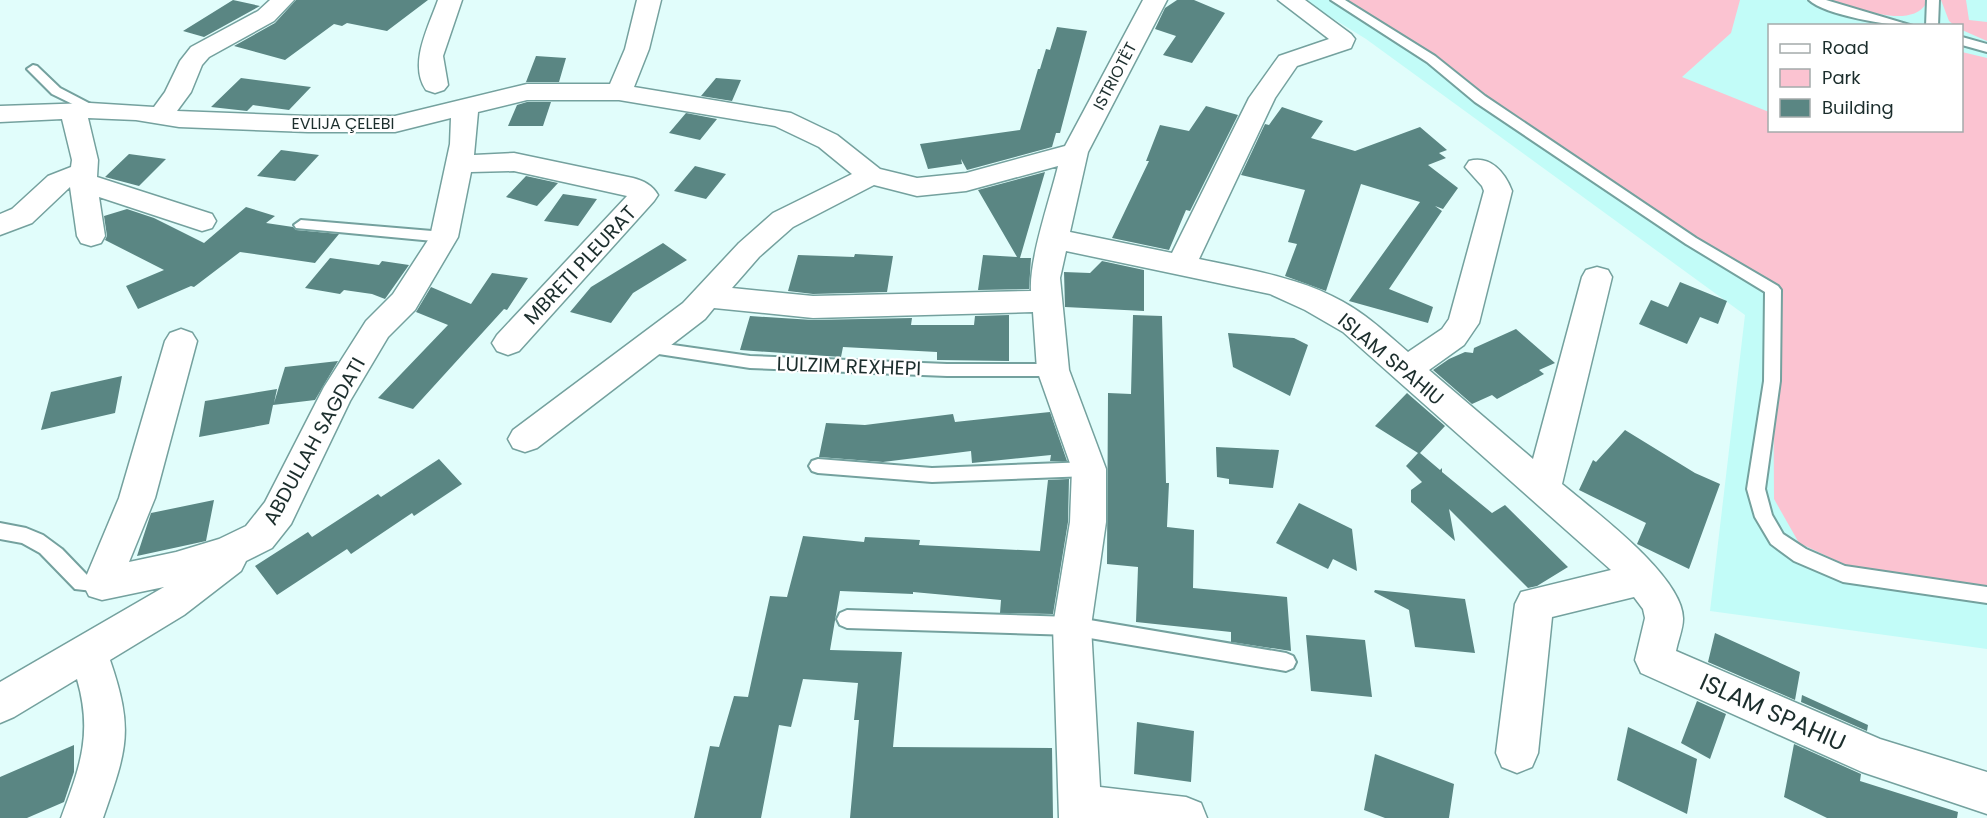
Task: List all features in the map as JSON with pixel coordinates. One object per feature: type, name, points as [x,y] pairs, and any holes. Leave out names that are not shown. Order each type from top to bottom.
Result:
[{"type":"street","points":[[161,115],[182,86],[185,71],[199,53],[258,20],[278,6],[282,0]]},
{"type":"street","points":[[435,85],[431,57],[450,0]]},
{"type":"street","points":[[619,92],[637,49],[649,0]]},
{"type":"street","name":"ISTRIOTËT","points":[[1075,152],[1155,0]]},
{"type":"street","points":[[1181,265],[1262,98],[1288,61],[1342,43],[1343,39],[1324,23],[1290,0]]},
{"type":"street","name":"EVLIJA ÇELEBI","points":[[0,114],[86,112],[161,115],[179,119],[395,124],[527,92],[619,92],[782,119],[828,141],[871,175],[917,187],[966,182],[1075,152]]},
{"type":"street","name":"ABDULLAH SAGDATI","points":[[102,584],[176,568],[228,552],[259,537],[278,513],[336,396],[377,329],[404,302],[444,237],[464,144],[465,108]]},
{"type":"street","points":[[86,112],[84,176],[91,236]]},
{"type":"street","points":[[1075,152],[1045,278],[1053,370],[1089,469],[1088,522],[1072,626],[1080,812],[1186,818]]},
{"type":"street","name":"MBRETI PLEURAT","points":[[458,164],[514,162],[633,187],[644,195],[508,343]]},
{"type":"street","points":[[1406,370],[1453,337],[1464,323],[1498,191],[1495,182],[1479,167]]},
{"type":"street","points":[[525,439],[673,328],[707,297],[749,250],[783,220],[803,207],[871,175]]},
{"type":"street","points":[[0,225],[22,216],[58,182],[84,176],[202,221]]},
{"type":"street","name":"ISLAM SPAHIU","points":[[1053,238],[1275,285],[1308,297],[1354,324],[1631,565],[1661,603],[1664,618],[1655,660],[1877,758],[1981,800]]},
{"type":"street","points":[[1543,488],[1597,278]]},
{"type":"street","points":[[707,297],[813,307],[868,304],[920,306],[1046,302]]},
{"type":"street","points":[[102,584],[137,498],[181,341]]},
{"type":"street","points":[[0,704],[171,603],[259,537]]},
{"type":"street","points":[[1517,753],[1534,604],[1643,579]]},
{"type":"street","points":[[82,818],[102,764],[106,729],[102,696],[88,652]]},
{"type":"lane","points":[[1337,0],[1431,59],[1480,99],[1691,241],[1773,290],[1772,381],[1756,489],[1764,517],[1777,539],[1800,555],[1843,574],[1987,595]]},
{"type":"lane","points":[[1815,0],[1836,8],[1899,24]]},
{"type":"lane","points":[[1932,24],[1933,0]]},
{"type":"lane","points":[[1963,41],[1987,48]]},
{"type":"lane","name":"EVLIJA ÇELEBI","points":[[33,69],[56,91],[86,112]]},
{"type":"lane","points":[[301,225],[444,237]]},
{"type":"lane","name":"LULZIM REXHEPI","points":[[645,347],[750,362],[947,370],[1053,370]]},
{"type":"lane","points":[[818,466],[932,475],[1089,469]]},
{"type":"lane","points":[[0,531],[18,532],[34,538],[59,558],[82,583],[102,584]]},
{"type":"lane","points":[[847,619],[1072,626],[1286,662]]},
{"type":"shaded area","points":[[1303,0],[1987,0],[1987,649],[1710,611],[1745,315],[1366,39]]},
{"type":"green space","points":[[1337,0],[1740,0],[1731,33],[1682,77],[1768,112],[1768,132],[1963,132],[1963,52],[1987,58],[1987,594],[1854,569],[1799,543],[1774,499],[1773,290],[1691,241],[1431,59]]},
{"type":"green space","points":[[1832,0],[1926,0],[1926,4],[1918,12],[1895,16],[1867,11]]},
{"type":"green space","points":[[1941,0],[1966,0],[1969,20],[1987,22],[1987,41],[1963,30],[1963,24],[1953,24],[1949,21]]},
{"type":"building","points":[[233,0],[260,6],[204,37],[183,31]]},
{"type":"building","points":[[296,0],[428,0],[387,31],[347,23],[342,26],[334,24],[285,60],[234,46],[275,23]]},
{"type":"building","points":[[1177,0],[1194,0],[1225,13],[1192,63],[1163,55],[1176,36],[1155,29],[1165,8]]},
{"type":"building","points":[[1057,27],[1087,31],[1060,133],[1056,133],[1052,147],[967,170],[961,159],[962,164],[928,169],[920,144],[1020,130],[1038,69],[1040,69],[1046,49],[1050,50]]},
{"type":"building","points":[[536,56],[566,58],[559,82],[526,82]]},
{"type":"building","points":[[241,78],[311,87],[289,110],[253,105],[247,111],[211,107]]},
{"type":"building","points":[[716,78],[741,80],[732,101],[701,96]]},
{"type":"building","points":[[527,102],[551,102],[543,126],[508,126],[517,105]]},
{"type":"building","points":[[1206,106],[1238,115],[1190,211],[1186,210],[1169,250],[1112,238],[1149,161],[1146,161],[1160,125],[1189,131]]},
{"type":"building","points":[[1282,107],[1323,121],[1311,138],[1355,151],[1420,127],[1447,150],[1439,153],[1446,158],[1428,165],[1458,188],[1443,209],[1435,206],[1442,211],[1389,289],[1433,307],[1428,323],[1349,301],[1420,202],[1361,184],[1326,291],[1285,276],[1297,244],[1288,242],[1305,190],[1241,175],[1265,124],[1269,125]]},
{"type":"building","points":[[686,113],[717,119],[700,140],[669,133]]},
{"type":"building","points":[[281,150],[319,155],[295,181],[257,176]]},
{"type":"building","points":[[129,154],[166,159],[139,186],[105,177]]},
{"type":"building","points":[[695,166],[726,174],[706,199],[674,191]]},
{"type":"building","points":[[1045,172],[1020,258],[1031,258],[1029,289],[978,290],[983,255],[1017,257],[978,190]]},
{"type":"building","points":[[526,176],[558,183],[537,206],[506,197]]},
{"type":"building","points":[[563,194],[597,199],[578,226],[544,221]]},
{"type":"building","points":[[246,207],[275,216],[266,223],[293,227],[296,230],[339,234],[315,263],[240,252],[194,287],[191,286],[138,309],[126,286],[164,270],[105,240],[107,236],[104,216],[127,209],[154,218],[204,243]]},
{"type":"building","points":[[663,243],[687,260],[633,293],[611,323],[570,312],[591,287]]},
{"type":"building","points":[[855,254],[893,256],[887,292],[813,294],[788,291],[798,255],[854,257]]},
{"type":"building","points":[[330,258],[379,265],[382,261],[409,265],[385,299],[372,294],[344,290],[340,294],[305,288]]},
{"type":"building","points":[[1102,261],[1144,270],[1144,311],[1065,307],[1064,272],[1090,273]]},
{"type":"building","points":[[492,273],[528,278],[507,310],[504,309],[413,409],[378,398],[448,325],[416,312],[431,287],[471,304]]},
{"type":"building","points":[[1680,282],[1727,301],[1718,324],[1700,317],[1687,344],[1639,324],[1651,300],[1668,307]]},
{"type":"building","points":[[1009,315],[1009,361],[937,360],[937,352],[843,347],[841,357],[740,350],[750,316],[813,320],[912,318],[911,325],[974,325],[975,316]]},
{"type":"building","points":[[1133,315],[1162,316],[1166,483],[1169,483],[1167,527],[1194,530],[1193,588],[1287,597],[1291,651],[1231,642],[1231,632],[1136,622],[1138,567],[1107,564],[1108,393],[1131,394]]},
{"type":"building","points":[[1516,329],[1555,363],[1539,370],[1544,374],[1497,399],[1492,395],[1472,404],[1433,370],[1449,359],[1465,352],[1473,353],[1474,348]]},
{"type":"building","points":[[1228,333],[1294,338],[1308,345],[1290,396],[1233,367]]},
{"type":"building","points":[[338,361],[315,400],[273,405],[269,424],[199,437],[205,401],[277,389],[274,403],[285,367]]},
{"type":"building","points":[[122,376],[115,413],[41,430],[51,392]]},
{"type":"building","points":[[1407,393],[1445,426],[1420,453],[1440,470],[1442,468],[1442,472],[1492,513],[1505,505],[1568,567],[1537,586],[1528,588],[1449,509],[1455,541],[1411,502],[1411,490],[1422,482],[1406,466],[1418,453],[1375,426]]},
{"type":"building","points":[[1050,412],[1067,461],[1050,461],[1051,455],[972,463],[971,451],[883,462],[819,457],[826,423],[865,425],[953,414],[955,422]]},
{"type":"building","points":[[1625,430],[1695,473],[1720,484],[1689,569],[1637,544],[1646,523],[1579,490],[1593,460],[1596,462]]},
{"type":"building","points":[[1216,447],[1279,450],[1273,488],[1229,484],[1229,479],[1217,477]]},
{"type":"building","points":[[439,459],[462,484],[414,516],[412,513],[351,554],[347,549],[277,595],[255,566],[308,532],[312,537],[378,494],[381,497]]},
{"type":"building","points":[[1069,479],[1068,522],[1053,614],[1000,613],[1001,600],[913,592],[913,594],[840,591],[830,650],[902,652],[893,747],[1052,748],[1053,818],[850,818],[859,720],[854,720],[858,683],[803,679],[791,727],[779,725],[761,818],[694,818],[710,746],[719,747],[734,696],[748,697],[770,596],[787,597],[803,536],[864,542],[865,537],[920,540],[919,545],[1040,551],[1048,480]]},
{"type":"building","points":[[214,500],[206,541],[137,556],[151,513]]},
{"type":"building","points":[[1299,503],[1352,529],[1357,571],[1333,559],[1328,569],[1276,543]]},
{"type":"building","points":[[1375,590],[1465,599],[1475,653],[1415,647],[1409,610],[1374,592]]},
{"type":"building","points":[[1715,633],[1800,672],[1795,700],[1708,662]]},
{"type":"building","points":[[1306,635],[1365,640],[1372,697],[1311,691]]},
{"type":"building","points":[[1802,695],[1868,725],[1867,731],[1801,702]]},
{"type":"building","points":[[1697,701],[1726,714],[1710,759],[1681,743]]},
{"type":"building","points":[[1137,722],[1194,731],[1191,782],[1134,774]]},
{"type":"building","points":[[1628,727],[1697,759],[1687,814],[1617,780]]},
{"type":"building","points":[[1794,744],[1861,774],[1860,781],[1958,812],[1957,818],[1827,818],[1784,797]]},
{"type":"building","points":[[74,745],[74,772],[64,802],[27,818],[0,818],[0,777]]},
{"type":"building","points":[[1375,754],[1454,784],[1449,818],[1385,818],[1364,810]]}]
